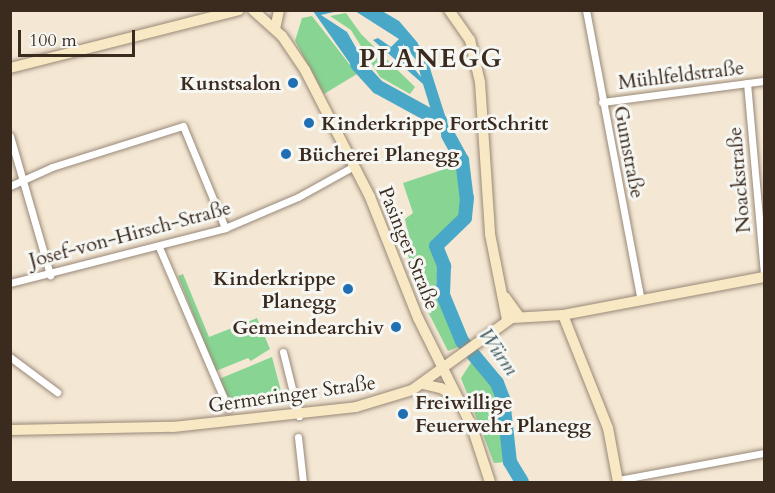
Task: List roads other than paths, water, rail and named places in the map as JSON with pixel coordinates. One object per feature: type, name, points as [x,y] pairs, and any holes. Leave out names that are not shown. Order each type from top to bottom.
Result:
[{"type":"main road","points":[[10,68],[239,10]]},
{"type":"main road","name":"Pasinger Straße","points":[[253,10],[275,29],[305,70],[354,166],[383,224],[418,318],[482,451],[490,483]]},
{"type":"main road","points":[[275,29],[279,10]]},
{"type":"main road","points":[[448,10],[474,48],[480,82],[490,234],[505,297],[507,320]]},
{"type":"main road","name":"Germeringer Straße","points":[[10,430],[173,427],[299,416],[375,403],[423,384],[507,320],[519,316],[563,315],[765,275]]},
{"type":"main road","points":[[505,297],[519,316]]},
{"type":"main road","points":[[563,315],[608,428],[618,481]]},
{"type":"main road","points":[[423,384],[441,388],[459,400]]},
{"type":"street","name":"Gumstraße","points":[[586,10],[641,300]]},
{"type":"street","name":"Mühlfeldstraße","points":[[602,102],[765,81]]},
{"type":"street","name":"Noackstraße","points":[[747,83],[765,275]]},
{"type":"street","points":[[10,186],[26,182],[52,167],[183,126],[225,228]]},
{"type":"street","points":[[10,136],[26,182],[50,275]]},
{"type":"street","name":"Josef-von-Hirsch-Straße","points":[[10,283],[50,275],[225,228],[298,197],[354,166]]},
{"type":"street","points":[[159,247],[228,408]]},
{"type":"street","points":[[283,352],[299,416]]},
{"type":"street","points":[[10,357],[57,392]]},
{"type":"street","points":[[298,437],[303,483]]},
{"type":"street","points":[[618,481],[765,453]]},
{"type":"water","points":[[313,11],[338,11],[321,15],[347,32],[371,74],[361,79]]},
{"type":"water","points":[[355,11],[382,11],[399,21],[417,42],[428,62],[456,150],[448,147],[434,120],[423,84],[373,40],[378,38],[391,47],[399,39]],"holes":[[[403,44],[417,61],[421,77],[403,55]]]},
{"type":"waterway","name":"Würm","points":[[357,64],[378,87],[440,121]]},
{"type":"waterway","name":"Würm","points":[[448,135],[462,160],[467,198],[465,218],[436,246],[444,266],[443,295],[462,341],[497,383],[503,399],[510,462],[522,482]]},
{"type":"place","name":"Kunstsalon","points":[[293,83]]},
{"type":"place","name":"Kinderkrippe FortSchritt","points":[[309,123]]},
{"type":"place","name":"Bücherei Planegg","points":[[286,154]]},
{"type":"place","name":"Kinderkrippe Planegg","points":[[348,289]]},
{"type":"place","name":"Gemeindearchiv","points":[[396,327]]},
{"type":"place","name":"Freiwillige Feuerwehr Planegg","points":[[403,414]]},
{"type":"district","name":"PLANEGG","points":[[431,59]]}]
